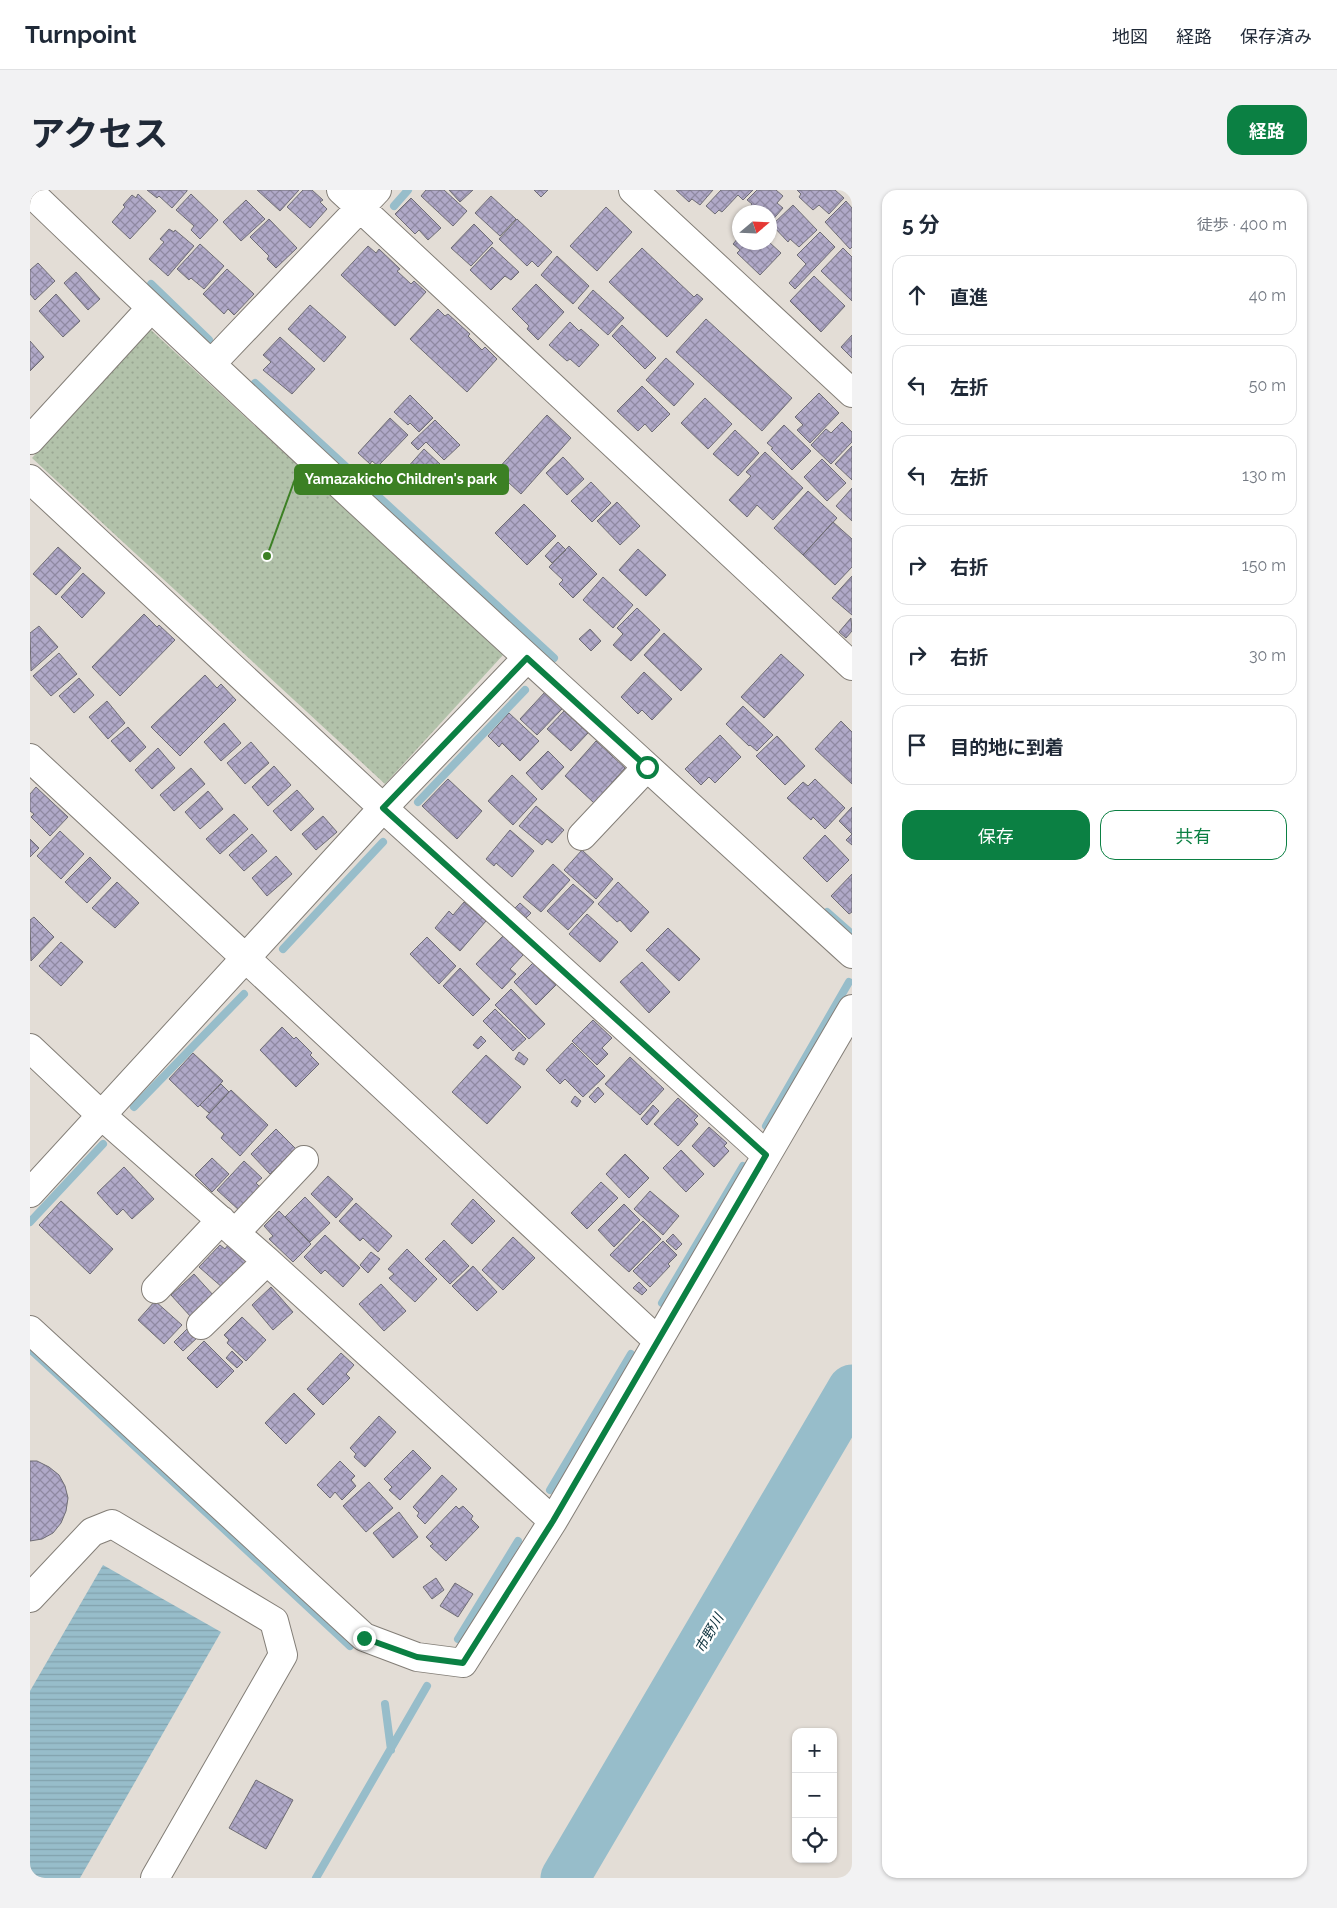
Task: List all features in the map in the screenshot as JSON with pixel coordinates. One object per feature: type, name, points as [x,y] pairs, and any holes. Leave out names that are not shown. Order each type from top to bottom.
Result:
[{"type":"street","points":[[341,190],[369,199],[852,666]]},
{"type":"street","points":[[633,190],[852,393]]},
{"type":"street","points":[[30,192],[151,308],[527,658],[852,954]]},
{"type":"street","points":[[211,364],[369,199]]},
{"type":"street","points":[[30,440],[151,308]]},
{"type":"street","points":[[30,479],[383,808],[766,1155]]},
{"type":"street","points":[[30,1193],[383,808],[527,658]]},
{"type":"street","points":[[33,766],[245,957],[658,1341]]},
{"type":"street","points":[[582,836],[647,767]]},
{"type":"street","points":[[30,1330],[364,1638],[417,1657],[463,1663],[553,1521],[852,1009]]},
{"type":"street","points":[[30,1048],[102,1115],[267,1260],[553,1521]]},
{"type":"street","points":[[156,1289],[304,1160]]},
{"type":"street","points":[[201,1325],[267,1260]]},
{"type":"street","points":[[33,1588],[92,1532],[112,1524],[274,1621],[283,1656],[155,1878]]},
{"type":"green space","points":[[150,329],[503,655],[385,784],[32,458]]},
{"type":"water","points":[[103,1565],[221,1632],[80,1878],[30,1878],[30,1691]]},
{"type":"building","points":[[147,190],[187,191],[172,208],[159,196],[157,198]]},
{"type":"building","points":[[257,190],[299,190],[280,211]]},
{"type":"building","points":[[303,190],[312,190],[323,200],[320,202],[327,209],[310,228],[287,207]]},
{"type":"building","points":[[426,190],[444,190],[467,211],[453,226],[421,196]]},
{"type":"building","points":[[449,190],[473,190],[460,202]]},
{"type":"building","points":[[534,190],[548,190],[541,197]]},
{"type":"building","points":[[676,190],[713,190],[700,205],[692,199],[689,202]]},
{"type":"building","points":[[721,190],[753,190],[743,200],[738,195],[722,212],[719,210],[715,214],[706,206]]},
{"type":"building","points":[[757,190],[776,190],[783,196],[777,203],[783,208],[777,215],[777,205],[751,205],[747,200]]},
{"type":"building","points":[[797,190],[835,190],[844,198],[829,214],[819,205],[813,210],[799,197],[801,194]]},
{"type":"building","points":[[138,194],[156,211],[130,239],[112,222],[125,207],[123,205],[132,195],[136,198]]},
{"type":"building","points":[[191,194],[218,220],[200,239],[191,230],[194,226],[176,210]]},
{"type":"building","points":[[491,196],[516,219],[500,236],[475,213]]},
{"type":"building","points":[[411,198],[441,228],[428,240],[419,230],[415,234],[395,214]]},
{"type":"building","points":[[246,200],[265,219],[241,241],[223,222]]},
{"type":"building","points":[[846,201],[852,208],[852,247],[850,249],[825,222]]},
{"type":"building","points":[[793,205],[817,230],[799,247],[790,239],[788,242],[777,230],[777,220]]},
{"type":"building","points":[[606,207],[632,232],[597,271],[570,246]]},
{"type":"building","points":[[269,219],[297,248],[276,268],[267,259],[269,256],[250,237]]},
{"type":"building","points":[[517,219],[552,252],[538,267],[532,261],[527,266],[499,239]]},
{"type":"building","points":[[474,224],[493,243],[471,266],[451,248]]},
{"type":"building","points":[[169,229],[174,232],[175,230],[194,246],[168,276],[149,259],[164,242],[160,239]]},
{"type":"building","points":[[820,232],[835,247],[795,289],[789,283],[806,264],[797,255]]},
{"type":"building","points":[[200,244],[224,266],[204,289],[191,278],[189,280],[177,269]]},
{"type":"building","points":[[368,246],[376,253],[379,249],[400,269],[397,271],[411,284],[414,281],[426,292],[395,326],[341,275]]},
{"type":"building","points":[[492,247],[519,272],[511,280],[505,276],[491,290],[470,270]]},
{"type":"building","points":[[642,248],[694,297],[697,294],[703,299],[667,337],[609,282]]},
{"type":"building","points":[[843,248],[852,257],[852,301],[821,271]]},
{"type":"building","points":[[777,249],[781,253],[760,275],[737,253],[740,250]]},
{"type":"building","points":[[557,256],[589,286],[573,304],[541,275]]},
{"type":"building","points":[[38,263],[55,281],[35,300],[30,294],[30,270]]},
{"type":"building","points":[[227,269],[254,294],[234,315],[228,309],[224,314],[203,294]]},
{"type":"building","points":[[76,272],[100,299],[88,310],[64,283]]},
{"type":"building","points":[[814,276],[845,306],[821,332],[790,301]]},
{"type":"building","points":[[536,284],[564,312],[538,340],[527,329],[529,326],[512,309]]},
{"type":"building","points":[[593,290],[624,318],[608,335],[578,308]]},
{"type":"building","points":[[56,294],[80,321],[63,337],[39,311]]},
{"type":"building","points":[[310,305],[346,337],[324,362],[288,329]]},
{"type":"building","points":[[438,309],[445,316],[448,314],[470,334],[468,336],[482,350],[485,347],[497,359],[467,392],[410,339]]},
{"type":"building","points":[[706,319],[792,398],[762,431],[676,352]]},
{"type":"building","points":[[570,322],[599,345],[579,367],[570,359],[567,361],[549,345]]},
{"type":"building","points":[[622,325],[656,358],[645,369],[612,336]]},
{"type":"building","points":[[852,335],[852,358],[841,347]]},
{"type":"building","points":[[280,337],[315,369],[292,394],[263,370],[271,362],[263,355]]},
{"type":"building","points":[[30,341],[44,357],[30,371]]},
{"type":"building","points":[[666,358],[694,384],[674,406],[646,380]]},
{"type":"building","points":[[642,386],[670,414],[652,432],[645,424],[638,431],[617,411]]},
{"type":"building","points":[[819,393],[839,413],[810,443],[797,430],[803,425],[795,417]]},
{"type":"building","points":[[410,395],[433,418],[419,432],[394,412]]},
{"type":"building","points":[[705,398],[732,424],[708,449],[681,423]]},
{"type":"building","points":[[547,415],[571,438],[521,494],[496,471]]},
{"type":"building","points":[[390,418],[408,435],[378,466],[372,461],[370,464],[358,453]]},
{"type":"building","points":[[435,420],[460,445],[444,460],[426,442],[418,450],[411,443]]},
{"type":"building","points":[[842,422],[852,432],[852,442],[831,464],[811,445],[826,429],[831,433]]},
{"type":"building","points":[[784,425],[811,451],[792,470],[767,443]]},
{"type":"building","points":[[735,430],[759,453],[738,476],[713,454]]},
{"type":"building","points":[[852,446],[852,480],[835,464]]},
{"type":"building","points":[[424,449],[441,465],[414,494],[397,479]]},
{"type":"building","points":[[765,452],[803,488],[773,520],[757,505],[747,517],[729,500],[751,476],[746,472]]},
{"type":"building","points":[[563,457],[584,479],[567,495],[546,473]]},
{"type":"building","points":[[822,459],[846,483],[827,501],[804,477]]},
{"type":"building","points":[[591,482],[611,503],[592,522],[571,501]]},
{"type":"building","points":[[852,488],[852,521],[836,506]]},
{"type":"building","points":[[808,491],[837,518],[803,555],[774,528]]},
{"type":"building","points":[[617,502],[640,526],[620,545],[597,521]]},
{"type":"building","points":[[524,504],[556,536],[527,565],[495,533]]},
{"type":"building","points":[[833,522],[852,539],[852,567],[835,585],[803,555]]},
{"type":"building","points":[[558,542],[566,550],[552,563],[545,556]]},
{"type":"building","points":[[569,546],[597,574],[573,598],[559,584],[563,580],[549,567]]},
{"type":"building","points":[[58,547],[81,568],[56,595],[33,574]]},
{"type":"building","points":[[638,549],[666,575],[646,596],[619,570]]},
{"type":"building","points":[[83,573],[105,593],[82,618],[61,597]]},
{"type":"building","points":[[852,576],[852,615],[832,598]]},
{"type":"building","points":[[603,577],[633,605],[613,628],[583,600]]},
{"type":"building","points":[[637,608],[660,630],[631,661],[613,645],[623,634],[617,628]]},
{"type":"building","points":[[144,614],[157,627],[159,625],[175,640],[120,696],[92,667]]},
{"type":"building","points":[[851,618],[852,631],[846,638],[839,632]]},
{"type":"building","points":[[39,626],[58,647],[31,671],[30,633]]},
{"type":"building","points":[[590,629],[601,641],[591,651],[579,639]]},
{"type":"building","points":[[664,633],[702,669],[681,691],[644,655]]},
{"type":"building","points":[[59,653],[77,674],[51,696],[33,676]]},
{"type":"building","points":[[781,654],[804,675],[764,718],[741,697]]},
{"type":"building","points":[[644,672],[672,699],[652,720],[642,710],[638,714],[621,697]]},
{"type":"building","points":[[205,675],[217,688],[221,684],[236,700],[180,756],[151,727]]},
{"type":"building","points":[[79,678],[94,695],[74,713],[59,696]]},
{"type":"building","points":[[545,692],[562,709],[537,735],[520,719]]},
{"type":"building","points":[[107,701],[125,723],[108,739],[89,717]]},
{"type":"building","points":[[743,706],[773,735],[757,751],[726,724]]},
{"type":"building","points":[[564,711],[588,733],[571,751],[547,729]]},
{"type":"building","points":[[509,713],[539,741],[520,761],[502,743],[499,747],[488,736]]},
{"type":"building","points":[[841,721],[852,732],[852,784],[815,749]]},
{"type":"building","points":[[224,723],[241,743],[221,761],[204,742]]},
{"type":"building","points":[[128,727],[146,747],[130,762],[111,741]]},
{"type":"building","points":[[720,735],[741,757],[715,783],[709,777],[701,785],[685,769]]},
{"type":"building","points":[[777,736],[805,766],[785,785],[756,756]]},
{"type":"building","points":[[596,741],[625,768],[594,803],[565,776]]},
{"type":"building","points":[[251,742],[269,763],[245,784],[227,763]]},
{"type":"building","points":[[158,748],[175,768],[152,789],[135,770]]},
{"type":"building","points":[[548,751],[564,767],[542,790],[526,773]]},
{"type":"building","points":[[274,766],[291,785],[268,806],[252,787]]},
{"type":"building","points":[[191,768],[205,784],[174,811],[160,795]]},
{"type":"building","points":[[512,775],[537,799],[513,825],[488,801]]},
{"type":"building","points":[[448,779],[482,811],[457,839],[422,806]]},
{"type":"building","points":[[815,779],[845,808],[825,829],[813,817],[811,820],[787,798],[803,782],[808,786]]},
{"type":"building","points":[[36,787],[68,817],[50,836],[31,817],[34,814],[30,811],[30,794]]},
{"type":"building","points":[[297,790],[314,809],[291,831],[273,811]]},
{"type":"building","points":[[208,791],[223,809],[200,829],[185,812]]},
{"type":"building","points":[[536,806],[564,830],[552,843],[547,839],[542,845],[519,826]]},
{"type":"building","points":[[852,807],[852,834],[839,821]]},
{"type":"building","points":[[234,814],[248,829],[220,854],[206,839]]},
{"type":"building","points":[[323,816],[337,832],[316,850],[302,834]]},
{"type":"building","points":[[510,830],[534,851],[512,877],[496,863],[494,866],[486,859]]},
{"type":"building","points":[[60,831],[84,854],[61,879],[37,856]]},
{"type":"building","points":[[252,834],[267,851],[244,871],[229,855]]},
{"type":"building","points":[[852,834],[852,845],[846,840]]},
{"type":"building","points":[[825,835],[849,860],[827,882],[803,858]]},
{"type":"building","points":[[30,839],[39,848],[30,857]]},
{"type":"building","points":[[582,850],[613,879],[596,899],[564,870]]},
{"type":"building","points":[[276,856],[292,874],[267,896],[252,878]]},
{"type":"building","points":[[90,857],[111,878],[87,903],[65,882]]},
{"type":"building","points":[[553,864],[570,880],[541,912],[523,897]]},
{"type":"building","points":[[852,874],[852,912],[849,914],[831,896]]},
{"type":"building","points":[[117,882],[139,903],[115,928],[92,908]]},
{"type":"building","points":[[618,882],[649,912],[631,932],[620,920],[617,922],[598,904]]},
{"type":"building","points":[[573,884],[594,902],[568,930],[547,911]]},
{"type":"building","points":[[464,902],[486,921],[460,951],[435,928],[449,911],[453,915]]},
{"type":"building","points":[[520,903],[531,913],[526,918],[515,908]]},
{"type":"building","points":[[587,914],[618,942],[600,962],[569,934]]},
{"type":"building","points":[[34,917],[54,937],[31,961],[30,920]]},
{"type":"building","points":[[668,928],[700,959],[679,981],[646,950]]},
{"type":"building","points":[[503,936],[523,955],[510,969],[516,974],[502,989],[476,964]]},
{"type":"building","points":[[427,937],[456,966],[439,984],[410,954]]},
{"type":"building","points":[[61,942],[83,962],[61,986],[39,966]]},
{"type":"building","points":[[642,962],[670,992],[649,1013],[620,982]]},
{"type":"building","points":[[533,963],[556,985],[536,1005],[514,982]]},
{"type":"building","points":[[460,968],[490,999],[473,1016],[443,986]]},
{"type":"building","points":[[511,989],[545,1024],[529,1039],[495,1005]]},
{"type":"building","points":[[495,1009],[526,1039],[513,1051],[483,1021]]},
{"type":"building","points":[[593,1020],[612,1038],[602,1048],[608,1054],[597,1065],[572,1041]]},
{"type":"building","points":[[282,1027],[294,1039],[296,1037],[312,1053],[310,1055],[319,1064],[296,1087],[260,1050]]},
{"type":"building","points":[[481,1036],[486,1041],[478,1049],[473,1045]]},
{"type":"building","points":[[572,1043],[605,1076],[583,1097],[565,1079],[560,1084],[546,1070]]},
{"type":"building","points":[[519,1052],[528,1059],[524,1065],[515,1059]]},
{"type":"building","points":[[193,1053],[223,1081],[198,1107],[169,1079]]},
{"type":"building","points":[[486,1055],[521,1087],[487,1124],[452,1092]]},
{"type":"building","points":[[630,1057],[664,1089],[640,1115],[605,1084]]},
{"type":"building","points":[[221,1084],[229,1092],[209,1113],[200,1105]]},
{"type":"building","points":[[598,1087],[604,1094],[595,1103],[589,1097]]},
{"type":"building","points":[[231,1090],[268,1125],[240,1156],[221,1138],[224,1134],[206,1117]]},
{"type":"building","points":[[575,1096],[581,1101],[577,1107],[571,1102]]},
{"type":"building","points":[[678,1098],[698,1116],[694,1120],[698,1124],[678,1146],[654,1124]]},
{"type":"building","points":[[653,1105],[659,1111],[647,1125],[641,1119]]},
{"type":"building","points":[[709,1127],[727,1143],[724,1146],[729,1151],[714,1167],[692,1146]]},
{"type":"building","points":[[276,1129],[298,1151],[284,1165],[282,1163],[270,1174],[251,1154]]},
{"type":"building","points":[[681,1150],[704,1174],[686,1192],[663,1168]]},
{"type":"building","points":[[625,1154],[649,1178],[629,1198],[606,1174]]},
{"type":"building","points":[[212,1158],[229,1174],[212,1192],[195,1175]]},
{"type":"building","points":[[244,1161],[262,1178],[256,1183],[261,1188],[240,1211],[217,1190]]},
{"type":"building","points":[[124,1167],[154,1199],[132,1219],[123,1209],[117,1215],[97,1193]]},
{"type":"building","points":[[328,1176],[353,1199],[336,1218],[311,1194]]},
{"type":"building","points":[[601,1182],[618,1198],[587,1229],[571,1213]]},
{"type":"building","points":[[650,1191],[679,1216],[663,1235],[634,1209]]},
{"type":"building","points":[[305,1197],[330,1223],[310,1242],[285,1217]]},
{"type":"building","points":[[473,1199],[495,1221],[472,1244],[451,1224]]},
{"type":"building","points":[[61,1201],[113,1249],[90,1274],[39,1225]]},
{"type":"building","points":[[356,1203],[392,1236],[378,1252],[363,1238],[360,1241],[339,1221]]},
{"type":"building","points":[[624,1204],[640,1220],[614,1247],[598,1230]]},
{"type":"building","points":[[279,1211],[311,1244],[293,1262],[269,1239],[273,1236],[264,1226]]},
{"type":"building","points":[[643,1221],[661,1239],[629,1272],[610,1255]]},
{"type":"building","points":[[673,1234],[682,1244],[676,1250],[666,1241]]},
{"type":"building","points":[[325,1235],[360,1268],[343,1287],[325,1270],[321,1274],[304,1257]]},
{"type":"building","points":[[513,1237],[535,1258],[503,1290],[482,1270]]},
{"type":"building","points":[[444,1240],[469,1266],[450,1284],[425,1259]]},
{"type":"building","points":[[663,1241],[677,1255],[668,1264],[670,1266],[650,1287],[633,1271]]},
{"type":"building","points":[[220,1245],[225,1249],[228,1245],[246,1262],[223,1288],[199,1267]]},
{"type":"building","points":[[407,1249],[437,1279],[415,1302],[389,1278],[394,1274],[388,1269]]},
{"type":"building","points":[[371,1252],[380,1259],[368,1273],[360,1265]]},
{"type":"building","points":[[473,1266],[497,1292],[477,1311],[452,1286]]},
{"type":"building","points":[[194,1274],[214,1296],[191,1317],[171,1295]]},
{"type":"building","points":[[639,1282],[647,1290],[642,1295],[633,1288]]},
{"type":"building","points":[[381,1284],[406,1311],[384,1331],[359,1304]]},
{"type":"building","points":[[271,1287],[293,1312],[273,1330],[252,1305]]},
{"type":"building","points":[[155,1301],[182,1325],[164,1344],[138,1320]]},
{"type":"building","points":[[242,1317],[266,1340],[246,1361],[227,1343],[229,1340],[224,1335]]},
{"type":"building","points":[[189,1327],[198,1337],[183,1351],[174,1342]]},
{"type":"building","points":[[204,1341],[234,1371],[217,1388],[187,1358]]},
{"type":"building","points":[[232,1351],[243,1362],[237,1368],[226,1358]]},
{"type":"building","points":[[341,1353],[354,1365],[346,1374],[350,1378],[323,1405],[307,1389]]},
{"type":"building","points":[[294,1393],[315,1414],[286,1444],[265,1423]]},
{"type":"building","points":[[379,1416],[396,1432],[365,1467],[354,1457],[356,1454],[350,1448]]},
{"type":"building","points":[[413,1450],[431,1468],[400,1500],[389,1490],[392,1487],[384,1479]]},
{"type":"building","points":[[30,1461],[37,1461],[59,1475],[65,1486],[68,1498],[66,1511],[61,1523],[53,1533],[42,1539],[30,1541]]},
{"type":"building","points":[[340,1461],[355,1476],[351,1480],[356,1486],[342,1500],[335,1492],[330,1498],[317,1485]]},
{"type":"building","points":[[442,1475],[457,1489],[425,1524],[417,1516],[419,1513],[413,1507]]},
{"type":"building","points":[[369,1482],[393,1508],[366,1532],[343,1506]]},
{"type":"building","points":[[456,1506],[459,1509],[463,1506],[473,1516],[471,1519],[479,1527],[446,1561],[430,1546],[433,1544],[426,1537]]},
{"type":"building","points":[[399,1512],[418,1537],[393,1558],[373,1533]]},
{"type":"building","points":[[436,1578],[444,1590],[432,1599],[423,1587]]},
{"type":"building","points":[[455,1583],[473,1594],[458,1617],[440,1606]]},
{"type":"building","points":[[256,1780],[293,1800],[266,1849],[229,1828]]},
{"type":"waterway","points":[[394,206],[408,190]]},
{"type":"waterway","points":[[151,284],[209,340]]},
{"type":"waterway","points":[[255,383],[554,658]]},
{"type":"waterway","points":[[418,802],[525,690]]},
{"type":"waterway","points":[[283,949],[383,842]]},
{"type":"waterway","points":[[827,912],[852,934]]},
{"type":"waterway","points":[[766,1126],[849,982]]},
{"type":"waterway","points":[[134,1107],[244,994]]},
{"type":"waterway","points":[[30,1222],[103,1144]]},
{"type":"waterway","points":[[662,1303],[743,1166]]},
{"type":"waterway","points":[[30,1349],[350,1646]]},
{"type":"waterway","points":[[550,1490],[631,1354]]},
{"type":"waterway","name":"市野川","points":[[565,1878],[852,1389]]},
{"type":"waterway","points":[[458,1639],[518,1541]]},
{"type":"waterway","points":[[316,1878],[427,1686]]},
{"type":"waterway","points":[[385,1704],[391,1750]]},
{"type":"place","name":"Yamazakicho Children's park","points":[[267,556]]},
{"type":"route","points":[[364,1638],[417,1657],[463,1663],[553,1521],[766,1155],[383,808],[527,658],[647,767]]}]
